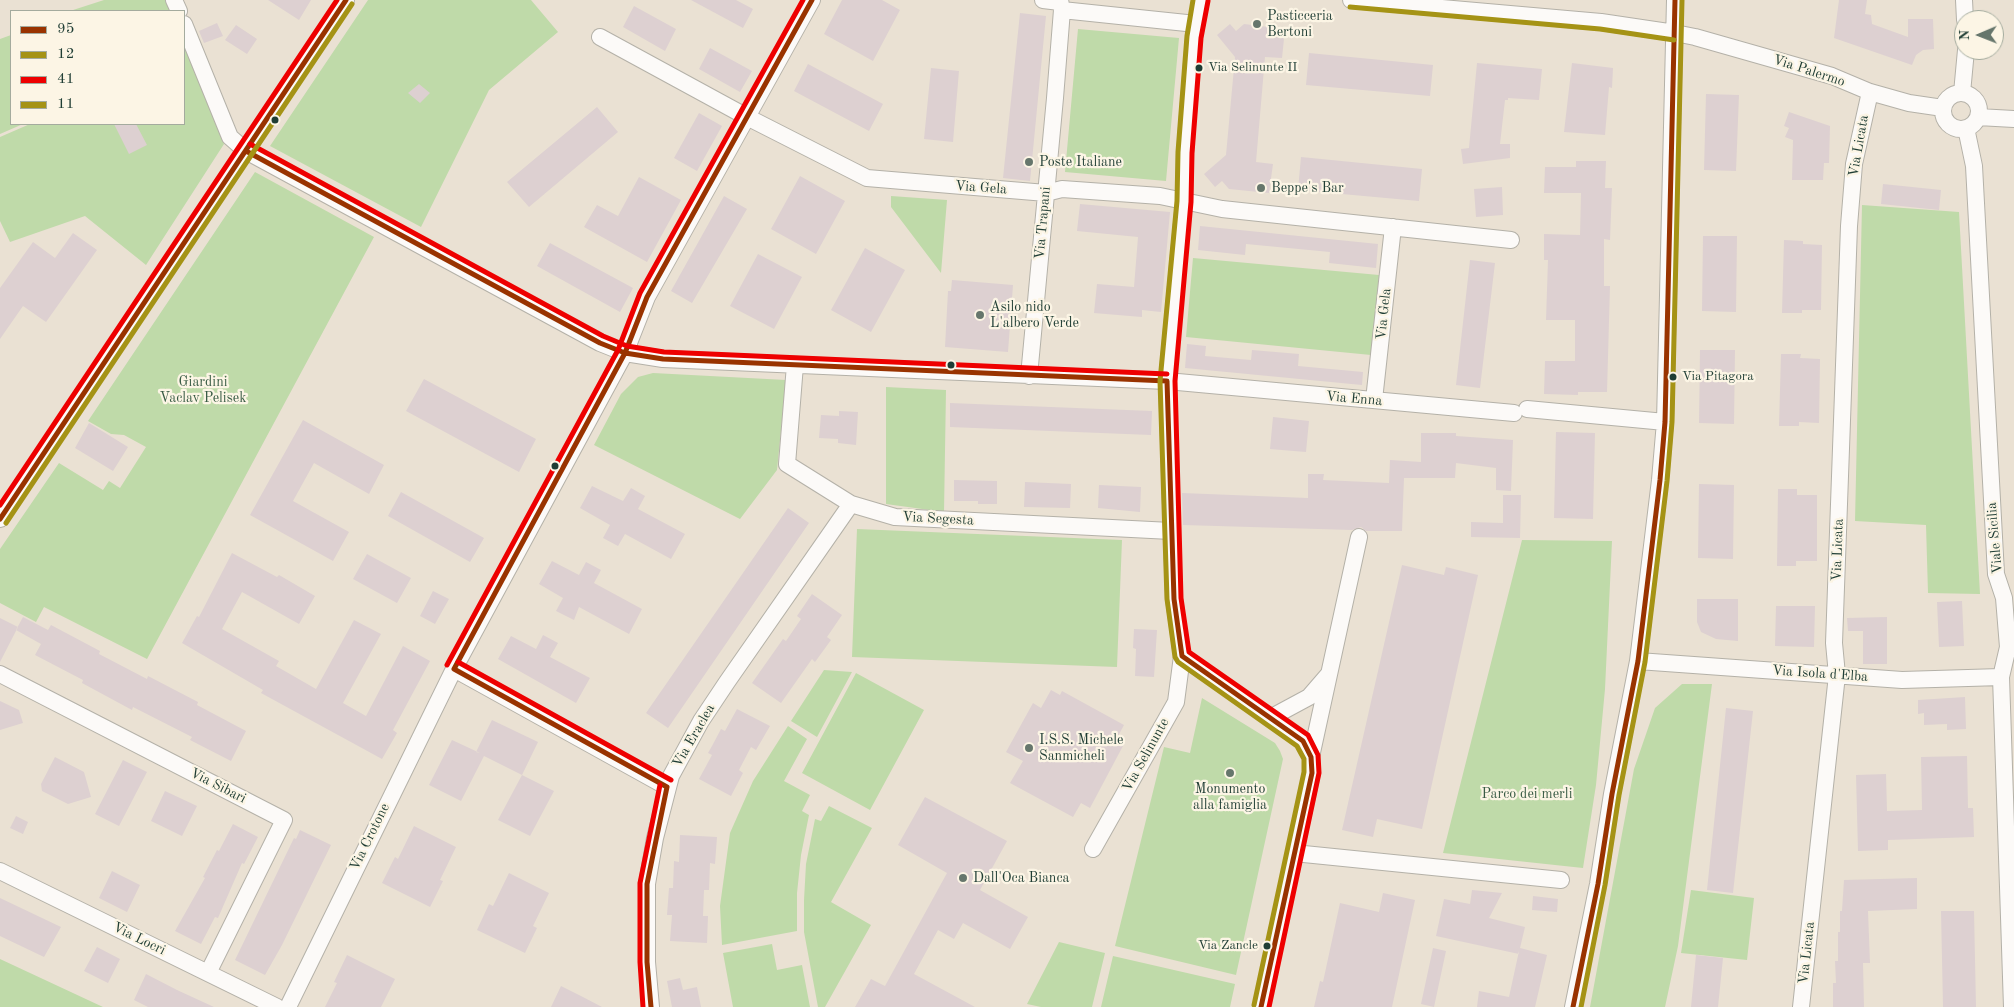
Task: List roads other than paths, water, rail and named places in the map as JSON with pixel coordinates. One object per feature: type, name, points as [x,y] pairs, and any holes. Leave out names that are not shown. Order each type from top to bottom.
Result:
[{"type":"street","points":[[0,518],[346,0]]},
{"type":"street","name":"Via Crotone","points":[[288,1007],[454,669],[625,353],[647,297],[812,0]]},
{"type":"street","points":[[1043,0],[1196,24]]},
{"type":"street","name":"Via Selinunte","points":[[1093,849],[1176,702],[1181,674],[1182,656],[1174,599],[1167,381],[1184,201],[1185,153],[1196,24],[1201,0]]},
{"type":"street","name":"Via Palermo","points":[[1351,0],[1438,4],[1601,22],[1675,33],[1832,76],[1870,92],[1909,103],[1943,108]]},
{"type":"street","points":[[1573,1007],[1598,884],[1612,794],[1638,661],[1651,564],[1666,422],[1676,0]]},
{"type":"street","name":"Via Trapani","points":[[1029,376],[1061,4]]},
{"type":"street","name":"Via Enna","points":[[185,26],[230,137],[246,151],[600,343],[625,353],[663,359],[1167,381],[1374,400],[1666,422]]},
{"type":"street","name":"Via Gela","points":[[600,38],[747,117],[868,178],[1046,193],[1062,189],[1160,196],[1222,209],[1511,240]]},
{"type":"street","points":[[1962,93],[1965,60]]},
{"type":"street","name":"Via Licata","points":[[1801,1007],[1837,675],[1834,643],[1849,226],[1854,164],[1870,92]]},
{"type":"street","points":[[1972,123],[1979,112],[1976,101],[1962,93],[1956,93],[1948,98],[1943,108],[1943,114],[1949,125],[1960,129],[1972,123],[2014,119]]},
{"type":"street","name":"Viale Sicilia","points":[[1972,123],[1996,574],[2004,598],[2011,647],[2001,676],[2012,1007]]},
{"type":"street","name":"Via Gela","points":[[1374,400],[1394,227]]},
{"type":"street","name":"Via Segesta","points":[[795,365],[787,464],[851,504],[895,518],[1171,531]]},
{"type":"street","name":"Via Eraclea","points":[[651,1007],[647,962],[647,884],[671,776],[701,721],[851,504]]},
{"type":"street","points":[[1310,757],[1359,537]]},
{"type":"street","points":[[1182,656],[1303,741],[1310,757],[1312,773],[1261,1007]]},
{"type":"street","name":"Via Isola d'Elba","points":[[1638,661],[1902,680],[2001,676]]},
{"type":"street","points":[[454,669],[668,787]]},
{"type":"street","name":"Via Sibari","points":[[0,674],[284,820],[208,973]]},
{"type":"street","points":[[1270,718],[1309,697],[1330,674]]},
{"type":"street","points":[[1294,853],[1561,880]]},
{"type":"street","name":"Via Locri","points":[[0,871],[277,1007]]},
{"type":"place","name":"Pasticceria Bertoni","points":[[1257,24]]},
{"type":"place","name":"Via Selinunte II","points":[[1199,68]]},
{"type":"place","name":"Poste Italiane","points":[[1029,162]]},
{"type":"place","name":"Beppe's Bar","points":[[1261,188]]},
{"type":"place","name":"Asilo nido L'albero Verde","points":[[980,315]]},
{"type":"place","name":"Via Pitagora","points":[[1673,377]]},
{"type":"place","name":"I.S.S. Michele Sanmicheli","points":[[1029,748]]},
{"type":"place","name":"Monumento alla famiglia","points":[[1230,773]]},
{"type":"place","name":"Dall'Oca Bianca","points":[[963,878]]},
{"type":"place","name":"Via Zancle","points":[[1267,946]]},
{"type":"park label","name":"Giardini Vaclav Pelisek","points":[[203,390]]},
{"type":"park label","name":"Parco dei merli","points":[[1527,794]]}]
